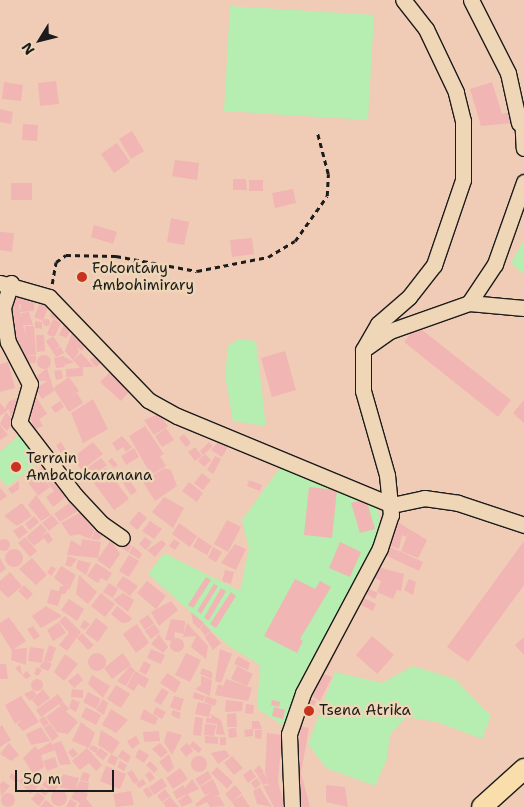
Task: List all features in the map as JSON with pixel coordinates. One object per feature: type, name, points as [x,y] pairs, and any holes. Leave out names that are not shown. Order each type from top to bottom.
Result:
[{"type":"main road","points":[[482,807],[524,769]]},
{"type":"street","points":[[292,807],[287,759],[292,726],[303,693],[380,548],[392,505],[363,391],[363,350],[378,324],[409,297],[434,265],[463,180],[463,121],[456,92],[426,29],[404,0]]},
{"type":"street","points":[[471,0],[508,74],[522,116],[524,148]]},
{"type":"street","points":[[468,303],[495,264],[524,182]]},
{"type":"street","points":[[122,538],[88,509],[19,422],[30,384],[8,342],[3,308],[6,283],[49,297],[154,404],[392,505],[424,498],[450,502],[524,524]]},
{"type":"street","points":[[363,350],[390,331],[468,303],[524,308]]},
{"type":"path","points":[[49,297],[56,262],[66,255],[116,256],[197,270],[268,257],[294,241],[328,196],[328,174],[317,132]]},
{"type":"green space","points":[[230,6],[374,15],[368,120],[224,111]]},
{"type":"green space","points":[[524,240],[524,275],[511,263]]},
{"type":"green space","points":[[238,339],[256,341],[266,426],[233,421],[225,375],[228,346]]},
{"type":"green space","name":"Terrain Ambatokaranana","points":[[25,430],[47,457],[7,487],[0,478],[0,452]]},
{"type":"green space","points":[[280,468],[377,502],[381,531],[284,726],[257,709],[260,665],[230,647],[148,574],[164,553],[240,591],[249,548],[242,520]]},
{"type":"green space","points":[[413,666],[455,679],[491,716],[482,739],[437,722],[406,717],[390,735],[387,759],[375,786],[326,768],[308,744],[335,672],[382,683]]},
{"type":"building","points":[[56,81],[59,104],[40,106],[38,83]]},
{"type":"building","points":[[4,82],[23,85],[21,101],[2,99]]},
{"type":"building","points":[[492,82],[502,114],[510,112],[513,123],[481,126],[470,89]]},
{"type":"building","points":[[0,109],[13,112],[11,124],[0,122]]},
{"type":"building","points":[[23,124],[38,125],[37,141],[22,140]]},
{"type":"building","points":[[132,131],[144,151],[131,159],[119,139]]},
{"type":"building","points":[[117,143],[130,162],[114,173],[101,154]]},
{"type":"building","points":[[175,160],[199,163],[197,180],[172,176]]},
{"type":"building","points":[[233,179],[246,179],[247,190],[233,190]]},
{"type":"building","points":[[249,180],[263,180],[263,191],[249,191]]},
{"type":"building","points":[[11,183],[32,183],[32,200],[11,200]]},
{"type":"building","points":[[293,189],[296,203],[275,208],[272,193]]},
{"type":"building","points":[[171,218],[189,222],[184,245],[167,242]]},
{"type":"building","points":[[94,225],[117,232],[113,244],[91,237]]},
{"type":"building","points":[[0,232],[14,233],[12,252],[0,250]]},
{"type":"building","points":[[252,238],[254,254],[232,257],[230,240]]},
{"type":"building","points":[[13,291],[35,292],[34,311],[20,312],[21,318],[21,313],[29,312],[33,325],[23,325],[26,335],[25,326],[34,326],[36,355],[26,356],[36,356],[36,363],[23,364],[19,344],[28,342],[15,344],[11,319],[17,318],[11,318],[10,312]]},
{"type":"building","points":[[40,303],[48,307],[43,321],[34,317]]},
{"type":"building","points":[[53,309],[62,315],[60,321],[50,317]]},
{"type":"building","points":[[46,318],[50,322],[46,326],[42,322]]},
{"type":"building","points":[[53,319],[61,323],[55,336],[50,336],[47,334]]},
{"type":"building","points":[[35,321],[42,322],[42,329],[35,328]]},
{"type":"building","points":[[65,322],[72,326],[67,338],[59,335]]},
{"type":"building","points":[[417,326],[511,400],[498,417],[404,342]]},
{"type":"building","points":[[73,330],[90,338],[82,351],[77,347],[79,352],[73,360],[65,351]]},
{"type":"building","points":[[36,335],[44,335],[45,351],[37,352]]},
{"type":"building","points":[[53,336],[60,346],[55,350],[61,347],[64,353],[56,357],[46,341]]},
{"type":"building","points":[[285,351],[296,390],[272,397],[261,358]]},
{"type":"building","points":[[100,352],[106,359],[96,367],[90,360]]},
{"type":"building","points":[[81,353],[94,367],[83,367],[83,376],[66,377],[66,369],[80,368],[73,360]]},
{"type":"building","points":[[44,355],[49,357],[51,362],[49,367],[44,369],[39,367],[37,362],[39,357]]},
{"type":"building","points":[[63,356],[74,362],[65,365],[63,360],[65,367],[56,368],[54,358]]},
{"type":"building","points":[[8,362],[15,388],[0,392],[0,364]]},
{"type":"building","points":[[47,368],[54,391],[42,399],[35,389],[47,381],[39,381],[37,376]]},
{"type":"building","points":[[61,370],[63,378],[56,380],[54,371]]},
{"type":"building","points":[[111,371],[129,392],[121,401],[100,382]]},
{"type":"building","points":[[69,377],[79,391],[66,399],[77,393],[83,403],[69,412],[53,388]]},
{"type":"building","points":[[35,395],[47,414],[39,419],[43,426],[34,430],[28,408]]},
{"type":"building","points":[[20,398],[11,417],[9,409],[0,416],[0,403],[5,409],[9,401]]},
{"type":"building","points":[[93,399],[108,429],[83,443],[71,413]]},
{"type":"building","points":[[524,400],[524,423],[513,413]]},
{"type":"building","points":[[60,401],[64,407],[55,413],[51,407]]},
{"type":"building","points":[[6,412],[14,421],[7,431],[0,424]]},
{"type":"building","points":[[159,414],[168,426],[154,435],[144,420]]},
{"type":"building","points":[[0,425],[8,435],[0,440]]},
{"type":"building","points":[[145,426],[164,454],[160,456],[166,466],[151,475],[129,436]]},
{"type":"building","points":[[166,428],[174,440],[162,447],[155,436]]},
{"type":"building","points":[[184,434],[191,443],[186,447],[179,438]]},
{"type":"building","points":[[122,436],[132,447],[126,452],[123,447],[117,451],[112,443]]},
{"type":"building","points":[[222,437],[231,442],[222,457],[211,450]]},
{"type":"building","points":[[61,442],[66,450],[61,453],[56,445]]},
{"type":"building","points":[[93,442],[103,454],[82,470],[72,458]]},
{"type":"building","points":[[209,442],[213,446],[203,455],[200,451]]},
{"type":"building","points":[[195,447],[202,456],[195,461],[188,452]]},
{"type":"building","points":[[134,448],[139,457],[126,465],[121,456]]},
{"type":"building","points":[[205,454],[211,460],[204,467],[198,461]]},
{"type":"building","points":[[215,456],[221,459],[213,474],[207,470]]},
{"type":"building","points":[[101,458],[107,465],[89,479],[83,471]]},
{"type":"building","points":[[112,458],[118,465],[114,468],[108,461]]},
{"type":"building","points":[[49,462],[67,496],[53,507],[46,497],[54,491],[38,470]]},
{"type":"building","points":[[106,468],[129,499],[114,510],[91,479]]},
{"type":"building","points":[[164,468],[171,470],[177,486],[155,501],[143,482]]},
{"type":"building","points":[[202,473],[211,480],[203,490],[194,483]]},
{"type":"building","points":[[41,475],[50,487],[38,496],[27,481]]},
{"type":"building","points":[[127,477],[137,491],[131,495],[121,480]]},
{"type":"building","points":[[249,480],[262,485],[260,491],[247,486]]},
{"type":"building","points":[[19,481],[19,489],[12,494],[8,489]]},
{"type":"building","points":[[189,482],[203,493],[197,502],[182,491]]},
{"type":"building","points":[[309,487],[337,490],[332,538],[304,535]]},
{"type":"building","points":[[0,488],[7,496],[0,501]]},
{"type":"building","points":[[36,495],[51,515],[41,521],[28,505]]},
{"type":"building","points":[[164,497],[184,508],[173,528],[152,512]]},
{"type":"building","points":[[366,499],[375,529],[360,533],[351,503]]},
{"type":"building","points":[[73,500],[81,509],[60,522],[54,514]]},
{"type":"building","points":[[22,503],[32,516],[17,526],[4,516]]},
{"type":"building","points":[[82,511],[97,525],[90,539],[79,534],[70,536],[61,523]]},
{"type":"building","points":[[139,511],[147,518],[137,530],[129,523]]},
{"type":"building","points":[[52,515],[59,523],[49,531],[42,523]]},
{"type":"building","points":[[34,516],[39,522],[30,530],[25,524]]},
{"type":"building","points":[[227,520],[241,527],[228,552],[214,544]]},
{"type":"building","points":[[150,521],[162,529],[154,539],[142,531]]},
{"type":"building","points":[[396,521],[427,540],[418,558],[401,551],[409,531],[406,537],[402,535],[399,549],[387,544]]},
{"type":"building","points":[[179,523],[197,536],[190,547],[172,534]]},
{"type":"building","points":[[41,524],[47,531],[41,536],[48,532],[53,540],[48,544],[44,538],[34,546],[26,537]]},
{"type":"building","points":[[22,525],[28,532],[19,539],[13,531]]},
{"type":"building","points":[[98,525],[105,532],[99,540],[91,539]]},
{"type":"building","points":[[25,537],[37,551],[30,557],[18,543]]},
{"type":"building","points":[[145,537],[152,542],[146,550],[139,544]]},
{"type":"building","points":[[198,537],[212,546],[207,555],[193,547]]},
{"type":"building","points":[[4,539],[10,545],[4,551],[-2,545]]},
{"type":"building","points":[[82,539],[101,542],[98,558],[67,555],[71,540],[81,546]]},
{"type":"building","points":[[174,539],[180,543],[175,550],[169,546]]},
{"type":"building","points":[[111,540],[120,554],[110,569],[97,560]]},
{"type":"building","points":[[162,540],[166,544],[155,557],[147,550]]},
{"type":"building","points":[[124,541],[132,546],[128,552],[120,547]]},
{"type":"building","points":[[524,541],[524,585],[468,662],[447,647]]},
{"type":"building","points":[[340,542],[361,552],[350,577],[329,568]]},
{"type":"building","points":[[235,544],[246,549],[236,570],[221,563]]},
{"type":"building","points":[[386,545],[423,562],[419,571],[383,554]]},
{"type":"building","points":[[133,546],[142,554],[139,559],[129,553]]},
{"type":"building","points":[[213,547],[222,552],[216,562],[208,558]]},
{"type":"building","points":[[14,549],[20,552],[23,558],[20,564],[14,567],[8,564],[5,558],[8,552]]},
{"type":"building","points":[[129,555],[139,561],[129,577],[119,571]]},
{"type":"building","points":[[68,556],[77,559],[71,567],[65,565]]},
{"type":"building","points":[[0,558],[6,569],[0,573]]},
{"type":"building","points":[[32,558],[47,575],[36,585],[19,569]]},
{"type":"building","points":[[78,560],[91,563],[86,575],[76,568]]},
{"type":"building","points":[[96,563],[112,573],[107,581],[101,578],[98,583],[87,576]]},
{"type":"building","points":[[52,566],[56,569],[51,576],[47,572]]},
{"type":"building","points":[[61,566],[76,575],[69,590],[54,578]]},
{"type":"building","points":[[374,566],[404,574],[401,591],[397,590],[393,599],[377,592],[381,581],[370,576]]},
{"type":"building","points":[[225,570],[234,572],[231,584],[222,581]]},
{"type":"building","points":[[10,572],[22,586],[8,598],[0,590],[0,581]]},
{"type":"building","points":[[79,575],[97,592],[88,604],[76,594]]},
{"type":"building","points":[[123,576],[138,586],[130,596],[116,586]]},
{"type":"building","points":[[206,577],[211,580],[193,608],[188,605]]},
{"type":"building","points":[[295,579],[315,589],[320,581],[331,587],[300,639],[303,641],[297,653],[264,636]]},
{"type":"building","points":[[409,579],[416,582],[413,595],[404,590]]},
{"type":"building","points":[[147,581],[166,596],[156,609],[137,593]]},
{"type":"building","points":[[109,583],[118,589],[113,598],[103,592]]},
{"type":"building","points":[[214,584],[218,586],[201,614],[197,611]]},
{"type":"building","points":[[24,585],[33,594],[27,600],[18,591]]},
{"type":"building","points":[[63,586],[67,590],[63,594],[59,590]]},
{"type":"building","points":[[221,588],[226,591],[209,620],[204,618]]},
{"type":"building","points":[[367,588],[378,593],[375,599],[365,593]]},
{"type":"building","points":[[51,589],[62,592],[58,606],[47,603]]},
{"type":"building","points":[[231,592],[236,596],[216,628],[210,624]]},
{"type":"building","points":[[101,593],[115,604],[105,617],[91,606]]},
{"type":"building","points":[[123,593],[134,600],[128,612],[113,600]]},
{"type":"building","points":[[362,597],[376,604],[373,611],[359,604]]},
{"type":"building","points":[[69,599],[84,609],[77,621],[61,610]]},
{"type":"building","points":[[171,601],[178,610],[159,626],[151,612]]},
{"type":"building","points":[[352,603],[358,607],[327,671],[320,667]]},
{"type":"building","points":[[46,606],[62,616],[41,628],[32,616]]},
{"type":"building","points":[[117,606],[132,618],[129,622],[122,623],[111,614]]},
{"type":"building","points":[[191,612],[204,623],[199,629],[193,623]]},
{"type":"building","points":[[148,615],[154,623],[145,630],[139,621]]},
{"type":"building","points":[[65,616],[81,632],[67,651],[59,645],[69,633],[59,621]]},
{"type":"building","points":[[9,617],[26,641],[14,649],[27,648],[26,665],[11,660],[12,651],[0,631],[0,623]]},
{"type":"building","points":[[96,618],[108,627],[98,642],[85,633]]},
{"type":"building","points":[[171,619],[185,621],[184,634],[175,632],[174,641],[165,640]]},
{"type":"building","points":[[84,620],[90,624],[85,630],[80,627]]},
{"type":"building","points":[[59,622],[66,633],[53,641],[47,630]]},
{"type":"building","points":[[187,623],[208,646],[206,659],[191,647],[196,636],[183,637]]},
{"type":"building","points":[[137,624],[149,643],[136,653],[123,634]]},
{"type":"building","points":[[154,624],[160,632],[151,639],[145,631]]},
{"type":"building","points":[[204,624],[211,631],[205,636],[200,629]]},
{"type":"building","points":[[33,626],[40,636],[34,640],[27,629]]},
{"type":"building","points":[[211,632],[221,643],[213,650],[205,637]]},
{"type":"building","points":[[82,633],[94,645],[88,650],[77,638]]},
{"type":"building","points":[[159,634],[168,647],[163,653],[151,644]]},
{"type":"building","points":[[372,636],[394,655],[377,674],[356,655]]},
{"type":"building","points":[[524,637],[524,655],[515,645]]},
{"type":"building","points":[[174,638],[180,638],[184,645],[180,652],[174,652],[170,648],[170,642]]},
{"type":"building","points":[[49,645],[56,648],[51,662],[44,660]]},
{"type":"building","points":[[30,647],[44,649],[42,663],[28,661]]},
{"type":"building","points":[[151,649],[165,655],[161,664],[147,658]]},
{"type":"building","points":[[220,649],[232,654],[221,683],[215,681]]},
{"type":"building","points":[[97,653],[103,656],[106,662],[103,668],[97,671],[91,668],[88,662],[91,656]]},
{"type":"building","points":[[123,653],[131,665],[112,679],[104,668]]},
{"type":"building","points":[[186,653],[201,660],[190,682],[175,675]]},
{"type":"building","points":[[65,654],[78,664],[64,681],[54,672]]},
{"type":"building","points":[[238,656],[250,663],[248,670],[234,664]]},
{"type":"building","points":[[45,660],[52,664],[48,671],[39,667]]},
{"type":"building","points":[[144,661],[151,665],[146,675],[139,671]]},
{"type":"building","points":[[0,664],[6,664],[8,679],[0,679]]},
{"type":"building","points":[[20,665],[22,675],[15,668]]},
{"type":"building","points":[[130,666],[135,670],[126,686],[117,681]]},
{"type":"building","points":[[237,666],[253,674],[247,686],[231,679]]},
{"type":"building","points":[[37,667],[42,670],[38,676],[34,674]]},
{"type":"building","points":[[202,668],[212,672],[212,679],[200,674]]},
{"type":"building","points":[[27,671],[31,676],[26,679],[22,675]]},
{"type":"building","points":[[135,671],[149,679],[145,688],[138,684],[134,691],[127,687]]},
{"type":"building","points":[[78,673],[83,680],[74,688],[68,681]]},
{"type":"building","points":[[167,673],[181,682],[175,693],[160,683]]},
{"type":"building","points":[[322,673],[332,677],[320,701],[311,696]]},
{"type":"building","points":[[92,675],[110,686],[103,698],[88,684]]},
{"type":"building","points":[[201,676],[212,680],[210,696],[195,689],[201,685]]},
{"type":"building","points":[[35,679],[39,679],[43,685],[39,691],[35,691],[31,687],[31,683]]},
{"type":"building","points":[[226,679],[252,688],[248,701],[215,695],[218,684],[223,686]]},
{"type":"building","points":[[116,685],[130,694],[121,708],[107,699]]},
{"type":"building","points":[[162,688],[169,692],[161,705],[154,701]]},
{"type":"building","points":[[43,689],[50,698],[38,707],[32,700]]},
{"type":"building","points":[[72,689],[83,690],[83,698],[71,697]]},
{"type":"building","points":[[33,690],[37,695],[30,701],[24,694]]},
{"type":"building","points":[[88,692],[101,699],[96,709],[83,702]]},
{"type":"building","points":[[194,692],[205,696],[203,701],[193,698]]},
{"type":"building","points":[[58,694],[63,701],[41,717],[36,710]]},
{"type":"building","points":[[21,696],[39,722],[23,731],[17,724],[25,718],[15,724],[5,705]]},
{"type":"building","points":[[174,696],[184,699],[180,711],[170,707]]},
{"type":"building","points":[[206,696],[217,700],[215,706],[204,702]]},
{"type":"building","points":[[308,698],[316,701],[310,717],[302,714]]},
{"type":"building","points":[[72,699],[80,702],[76,712],[69,708]]},
{"type":"building","points":[[103,699],[108,703],[104,715],[96,710]]},
{"type":"building","points":[[226,700],[243,702],[242,711],[225,712]]},
{"type":"building","points":[[272,700],[280,702],[279,707],[271,705]]},
{"type":"building","points":[[63,702],[69,709],[65,712],[59,704]]},
{"type":"building","points":[[198,702],[212,705],[209,717],[195,714]]},
{"type":"building","points":[[246,704],[254,705],[253,714],[245,713]]},
{"type":"building","points":[[322,705],[334,711],[331,718],[319,712]]},
{"type":"building","points":[[60,706],[78,722],[68,734],[57,732],[46,717]]},
{"type":"building","points":[[86,707],[101,715],[96,725],[81,717]]},
{"type":"building","points":[[156,707],[166,712],[162,719],[153,714]]},
{"type":"building","points":[[274,707],[285,710],[283,719],[272,716]]},
{"type":"building","points":[[111,709],[128,720],[116,733],[102,725]]},
{"type":"building","points":[[144,709],[158,718],[155,725],[140,719]]},
{"type":"building","points":[[173,710],[181,713],[179,719],[171,715]]},
{"type":"building","points":[[236,713],[237,727],[227,727],[227,714]]},
{"type":"building","points":[[210,714],[221,720],[225,735],[216,734],[217,724],[206,723],[206,718],[212,718]]},
{"type":"building","points":[[44,716],[49,723],[44,727],[39,720]]},
{"type":"building","points":[[195,717],[203,718],[201,736],[193,735]]},
{"type":"building","points":[[252,721],[259,721],[262,729],[252,729]]},
{"type":"building","points":[[81,722],[95,733],[89,748],[72,741]]},
{"type":"building","points":[[50,724],[59,736],[52,741],[44,728]]},
{"type":"building","points":[[205,724],[216,725],[214,736],[204,735]]},
{"type":"building","points":[[2,725],[11,740],[0,747],[0,727]]},
{"type":"building","points":[[301,726],[309,728],[301,773],[310,807],[301,807],[295,773]]},
{"type":"building","points":[[41,727],[50,741],[31,745],[26,734]]},
{"type":"building","points":[[236,728],[237,737],[229,738],[228,729]]},
{"type":"building","points":[[253,729],[253,736],[245,737],[244,730]]},
{"type":"building","points":[[101,730],[120,742],[112,754],[98,745]]},
{"type":"building","points":[[255,730],[262,730],[261,739],[255,738]]},
{"type":"building","points":[[159,731],[160,741],[144,742],[143,732]]},
{"type":"building","points":[[167,731],[182,735],[172,755],[164,742]]},
{"type":"building","points":[[267,733],[282,735],[278,782],[285,807],[274,807],[263,786],[269,785],[265,772]]},
{"type":"building","points":[[136,736],[140,743],[132,749],[127,741]]},
{"type":"building","points":[[205,736],[218,737],[218,744],[205,743]]},
{"type":"building","points":[[220,737],[226,737],[226,745],[220,745]]},
{"type":"building","points":[[61,741],[71,764],[60,765],[53,744]]},
{"type":"building","points":[[193,741],[202,749],[199,753],[189,746]]},
{"type":"building","points":[[51,742],[56,750],[41,755],[44,767],[34,774],[41,784],[30,794],[19,781],[31,771],[23,758],[35,746],[38,750]]},
{"type":"building","points":[[9,743],[19,755],[11,761],[0,754]]},
{"type":"building","points":[[160,743],[168,752],[161,758],[152,749]]},
{"type":"building","points":[[187,743],[193,751],[186,757],[180,749]]},
{"type":"building","points":[[92,745],[98,748],[96,753],[89,749]]},
{"type":"building","points":[[73,748],[78,754],[73,758],[68,752]]},
{"type":"building","points":[[87,748],[102,765],[96,771],[89,763],[80,770],[72,761]]},
{"type":"building","points":[[100,748],[108,754],[103,760],[95,754]]},
{"type":"building","points":[[139,749],[149,755],[144,763],[135,757]]},
{"type":"building","points":[[122,750],[131,756],[128,763],[118,757]]},
{"type":"building","points":[[225,750],[230,756],[218,764],[211,753]]},
{"type":"building","points":[[111,754],[118,758],[115,766],[107,762]]},
{"type":"building","points":[[169,754],[174,768],[168,773],[159,762]]},
{"type":"building","points":[[196,756],[202,756],[207,761],[205,770],[196,772],[191,767],[191,761]]},
{"type":"building","points":[[232,756],[243,768],[234,775],[224,763]]},
{"type":"building","points":[[55,757],[58,767],[47,771],[43,761]]},
{"type":"building","points":[[120,761],[127,765],[124,771],[117,767]]},
{"type":"building","points":[[150,761],[158,769],[154,773],[146,765]]},
{"type":"building","points":[[259,765],[264,772],[258,776],[254,770]]},
{"type":"building","points":[[106,766],[126,774],[120,789],[100,781]]},
{"type":"building","points":[[217,767],[233,782],[227,789],[211,773]]},
{"type":"building","points":[[180,768],[188,779],[173,789],[166,778]]},
{"type":"building","points":[[251,769],[256,777],[248,783],[243,775]]},
{"type":"building","points":[[132,770],[139,781],[134,784],[127,773]]},
{"type":"building","points":[[150,771],[155,778],[150,782],[145,775]]},
{"type":"building","points":[[208,771],[212,778],[200,786],[195,779]]},
{"type":"building","points":[[83,772],[90,774],[88,782],[80,780]]},
{"type":"building","points":[[12,773],[19,780],[16,783],[9,777]]},
{"type":"building","points":[[264,773],[269,783],[263,785],[258,776]]},
{"type":"building","points":[[62,774],[79,778],[75,791],[59,787]]},
{"type":"building","points":[[50,776],[58,787],[53,793],[42,785]]},
{"type":"building","points":[[162,778],[167,786],[154,795],[149,787]]},
{"type":"building","points":[[257,778],[261,784],[255,789],[251,783]]},
{"type":"building","points":[[143,779],[146,784],[139,788],[136,784]]},
{"type":"building","points":[[192,779],[199,789],[177,799],[173,792],[183,785],[185,788]]},
{"type":"building","points":[[213,779],[220,794],[213,798],[219,796],[225,806],[210,807],[207,802],[197,807],[195,804],[211,792],[205,795],[200,787]]},
{"type":"building","points":[[3,781],[10,786],[1,796],[0,784]]},
{"type":"building","points":[[80,781],[89,783],[87,792],[80,791],[88,793],[86,799],[93,807],[78,807],[80,803],[71,798]]},
{"type":"building","points":[[235,785],[242,793],[232,802],[225,794]]},
{"type":"building","points":[[326,785],[345,787],[348,807],[326,802]]},
{"type":"building","points":[[42,787],[48,793],[45,796],[39,791]]},
{"type":"building","points":[[148,787],[153,795],[148,798],[143,790]]},
{"type":"building","points":[[260,787],[272,807],[257,804],[253,791]]},
{"type":"building","points":[[165,789],[170,796],[162,802],[157,796]]},
{"type":"building","points":[[59,790],[65,792],[67,798],[65,804],[59,806],[53,804],[51,798],[53,792]]},
{"type":"building","points":[[131,791],[134,805],[116,807],[113,794]]},
{"type":"building","points":[[38,792],[45,798],[39,806],[31,799]]},
{"type":"building","points":[[5,793],[11,793],[15,800],[11,807],[5,807],[1,803],[1,797]]},
{"type":"building","points":[[188,794],[193,802],[182,807],[178,801]]},
{"type":"building","points":[[242,795],[250,807],[235,807],[232,802]]},
{"type":"building","points":[[170,797],[179,807],[166,807],[163,803]]},
{"type":"building","points":[[70,799],[77,803],[75,807],[66,807]]},
{"type":"building","points":[[46,800],[54,807],[40,807]]},
{"type":"place","name":"Fokontany Ambohimirary","points":[[82,277]]},
{"type":"place","name":"Terrain Ambatokaranana","points":[[16,467]]},
{"type":"place","name":"Tsena Atrika","points":[[309,711]]}]
